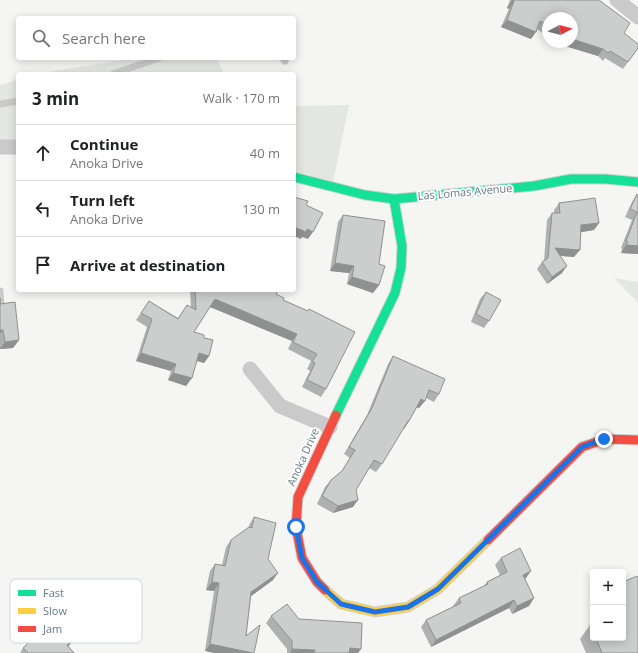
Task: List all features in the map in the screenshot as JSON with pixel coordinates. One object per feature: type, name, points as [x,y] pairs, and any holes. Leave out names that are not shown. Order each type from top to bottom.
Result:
[{"type":"street","points":[[617,0],[638,17]]},
{"type":"street","points":[[0,147],[16,147]]},
{"type":"street","name":"Las Lomas Avenue","points":[[296,178],[365,195],[394,199],[534,186],[571,180],[605,179],[638,182]]},
{"type":"street","name":"Anoka Drive","points":[[394,199],[404,247],[401,273],[395,293],[298,496],[296,527],[302,558],[317,582],[341,604],[375,612],[408,607],[438,589],[582,447],[604,439],[638,440]]},
{"type":"street","points":[[250,369],[280,406],[330,427]]},
{"type":"lane","points":[[118,72],[153,60]]},
{"type":"lane","points":[[0,104],[16,101]]},
{"type":"lane","points":[[0,291],[1,306]]},
{"type":"shaded area","points":[[124,60],[218,60],[223,72],[48,72]]},
{"type":"shaded area","points":[[16,79],[16,147],[0,147],[0,85]]},
{"type":"shaded area","points":[[349,105],[332,187],[296,178],[296,106]]},
{"type":"shaded area","points":[[614,278],[638,282],[638,303]]},
{"type":"building","points":[[512,0],[599,0],[630,23],[624,33],[638,44],[638,48],[628,62],[610,51],[608,53],[603,49],[578,41],[578,12],[542,12],[542,22],[540,21],[536,32],[507,20],[514,1]]},
{"type":"building","points":[[637,194],[638,246],[626,245],[628,242],[626,241],[637,212],[630,209]]},
{"type":"building","points":[[296,198],[308,201],[306,205],[323,213],[313,232],[307,229],[306,232],[296,228]]},
{"type":"building","points":[[595,198],[599,223],[581,225],[580,250],[555,248],[567,266],[552,277],[542,262],[548,258],[552,213],[560,213],[559,203]]},
{"type":"building","points":[[343,215],[385,221],[379,264],[385,266],[379,285],[352,277],[354,266],[335,263]]},
{"type":"building","points":[[195,292],[277,292],[276,294],[284,298],[283,300],[308,311],[309,309],[355,332],[326,389],[307,380],[315,363],[312,362],[317,354],[293,342],[297,334],[215,299],[194,332],[204,335],[204,338],[213,340],[209,356],[199,353],[192,378],[173,373],[176,364],[141,353],[152,319],[141,313],[149,301],[178,319],[187,305],[196,310]]},
{"type":"building","points":[[486,292],[501,300],[489,321],[476,314]]},
{"type":"building","points":[[15,302],[19,340],[5,342],[3,330],[0,330],[0,304]]},
{"type":"building","points":[[393,356],[445,379],[439,394],[429,390],[425,401],[421,399],[382,464],[374,460],[356,490],[358,500],[338,506],[322,496],[331,480],[342,471],[355,450],[349,447],[372,408]]},
{"type":"building","points":[[254,517],[276,523],[268,559],[278,573],[251,592],[246,636],[260,625],[253,653],[210,644],[219,583],[212,582],[215,564],[225,566],[231,540],[249,527],[252,528]]},
{"type":"building","points":[[520,548],[531,571],[523,575],[534,598],[517,606],[514,600],[436,640],[426,620],[461,603],[459,598],[488,584],[487,582],[507,572],[501,558]]},
{"type":"building","points":[[637,576],[638,578],[638,653],[602,653],[597,641],[626,641],[626,581]]},
{"type":"building","points":[[287,604],[299,619],[362,623],[361,649],[350,648],[349,653],[315,653],[315,650],[292,649],[292,641],[271,616]]},
{"type":"building","points":[[28,643],[69,643],[67,645],[74,653],[28,653],[23,648]]},
{"type":"traffic: fast","points":[[296,178],[365,195],[394,199],[534,186],[571,179],[605,179],[638,182]]},
{"type":"traffic: fast","points":[[336,415],[395,293],[401,268],[402,246],[394,199]]},
{"type":"traffic: slow","points":[[325,590],[341,604],[375,612],[408,607],[438,589],[488,540]]},
{"type":"traffic: jam","points":[[325,590],[317,582],[302,558],[296,527],[298,497],[336,415]]},
{"type":"traffic: jam","points":[[488,540],[582,447],[605,439],[638,440]]},
{"type":"route","points":[[296,527],[302,558],[317,582],[341,604],[375,612],[408,607],[438,589],[582,447],[604,439]]}]
